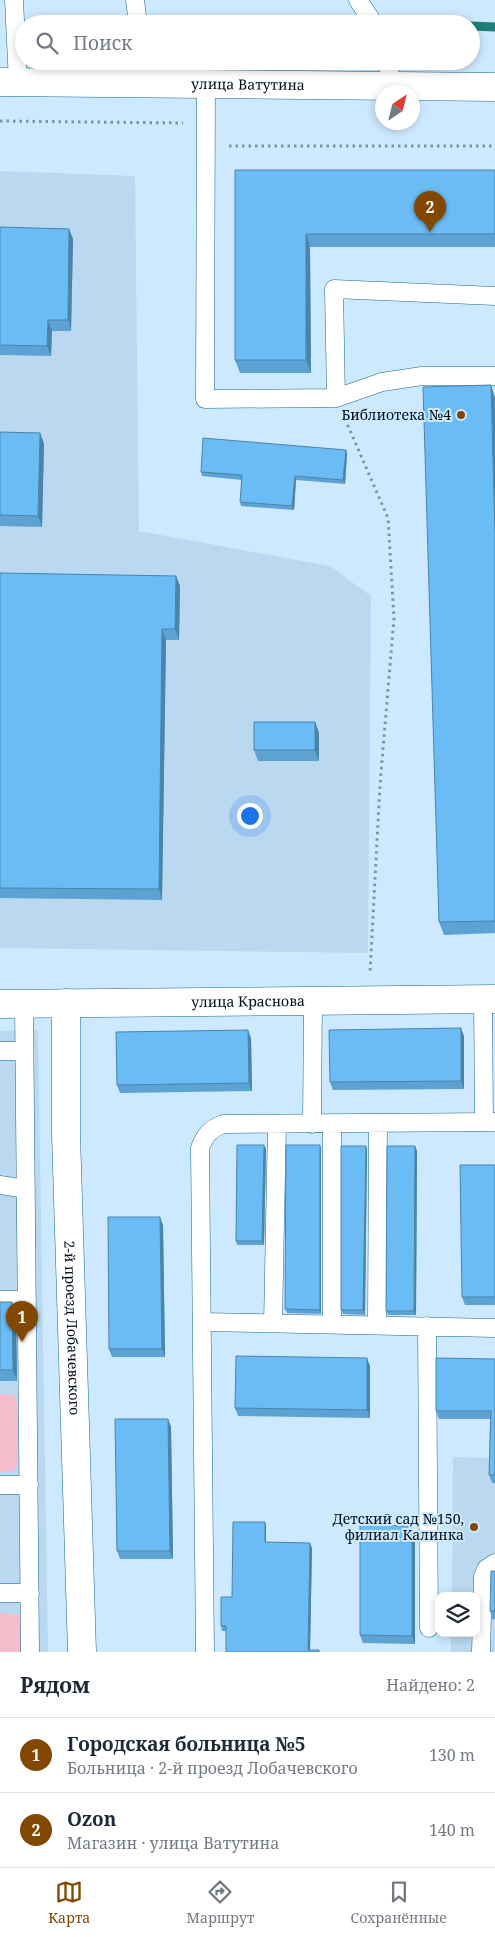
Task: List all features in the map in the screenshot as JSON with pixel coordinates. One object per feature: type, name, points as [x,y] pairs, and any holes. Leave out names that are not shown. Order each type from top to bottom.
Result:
[{"type":"street","name":"улица Ватутина","points":[[9,82],[144,72],[206,82],[390,74],[495,87]]},
{"type":"street","name":"улица Краснова","points":[[12,1004],[489,999]]},
{"type":"street","name":"2-й проезд Лобачевского","points":[[66,1003],[66,1134],[82,1652]]},
{"type":"lane","points":[[9,82],[14,0]]},
{"type":"lane","points":[[135,0],[137,15]]},
{"type":"lane","points":[[358,0],[368,15]]},
{"type":"lane","points":[[206,82],[205,399],[336,398],[382,382],[422,376],[495,376]]},
{"type":"lane","points":[[336,398],[334,288],[495,296]]},
{"type":"lane","points":[[205,1652],[200,1148],[204,1136],[212,1129],[223,1124],[489,1122],[489,999]]},
{"type":"lane","points":[[312,1124],[313,1001]]},
{"type":"lane","points":[[12,1004],[24,1050],[30,1652]]},
{"type":"lane","points":[[0,1051],[24,1050]]},
{"type":"lane","points":[[332,1123],[332,1324]]},
{"type":"lane","points":[[377,1325],[378,1123]]},
{"type":"lane","points":[[273,1323],[277,1124]]},
{"type":"lane","points":[[0,1184],[26,1189]]},
{"type":"lane","points":[[0,1300],[27,1300]]},
{"type":"lane","points":[[202,1322],[495,1328]]},
{"type":"lane","points":[[427,1326],[429,1628]]},
{"type":"lane","points":[[0,1485],[29,1484]]},
{"type":"lane","points":[[481,1652],[483,1577],[486,1569],[495,1563]]},
{"type":"lane","points":[[0,1594],[30,1593]]},
{"type":"path","points":[[0,121],[206,124]]},
{"type":"path","points":[[206,146],[495,146]]},
{"type":"path","points":[[336,398],[388,518],[394,618],[380,785],[369,1001]]},
{"type":"shaded area","points":[[0,171],[135,176],[139,531],[330,566],[371,596],[368,953],[0,948]]},
{"type":"shaded area","points":[[38,1030],[48,1652],[0,1652],[0,1031]]},
{"type":"shaded area","points":[[0,1394],[14,1395],[17,1402],[18,1463],[13,1471],[0,1472]]},
{"type":"shaded area","name":"Детский сад №150, филиал Калинка","points":[[453,1457],[495,1458],[495,1652],[451,1652],[451,1637],[480,1637],[480,1592],[452,1592]]},
{"type":"shaded area","points":[[0,1613],[21,1615],[26,1652],[0,1652]]},
{"type":"building","points":[[235,170],[495,170],[495,234],[306,234],[306,360],[235,360]]},
{"type":"building","points":[[0,227],[69,229],[68,320],[48,320],[47,346],[0,345]]},
{"type":"building","points":[[491,385],[495,534],[495,921],[439,922],[423,387]]},
{"type":"building","points":[[0,432],[40,433],[38,516],[0,515]]},
{"type":"building","points":[[203,438],[346,450],[343,480],[295,476],[292,506],[240,502],[242,475],[201,472]]},
{"type":"building","points":[[0,573],[176,576],[175,629],[162,629],[159,889],[0,888]]},
{"type":"building","points":[[254,722],[315,722],[315,750],[254,750]]},
{"type":"building","points":[[461,1028],[461,1081],[330,1082],[329,1030]]},
{"type":"building","points":[[248,1030],[249,1083],[117,1085],[116,1032]]},
{"type":"building","points":[[237,1145],[264,1145],[262,1241],[236,1241]]},
{"type":"building","points":[[286,1145],[320,1145],[320,1310],[285,1309]]},
{"type":"building","points":[[341,1146],[366,1146],[363,1310],[341,1310]]},
{"type":"building","points":[[387,1146],[415,1146],[414,1311],[386,1311]]},
{"type":"building","points":[[460,1165],[495,1165],[495,1297],[462,1297]]},
{"type":"building","points":[[108,1217],[160,1217],[162,1349],[109,1349]]},
{"type":"building","points":[[0,1302],[12,1302],[13,1370],[0,1370]]},
{"type":"building","points":[[236,1356],[367,1358],[367,1410],[235,1408]]},
{"type":"building","points":[[436,1358],[495,1359],[495,1475],[489,1475],[491,1411],[436,1411]]},
{"type":"building","points":[[115,1419],[168,1419],[170,1551],[117,1551]]},
{"type":"building","points":[[233,1522],[265,1522],[265,1542],[310,1543],[308,1650],[319,1650],[319,1652],[226,1652],[226,1626],[221,1626],[221,1597],[232,1597]]},
{"type":"building","points":[[360,1525],[412,1526],[412,1636],[360,1635]]},
{"type":"building","points":[[491,1571],[495,1571],[495,1611],[490,1611]]},
{"type":"waterway","points":[[480,26],[495,27]]},
{"type":"place","name":"Ozon","points":[[430,232]]},
{"type":"place","name":"Библиотека №4","points":[[461,415]]},
{"type":"place","name":"Городская больница №5","points":[[22,1342]]},
{"type":"place","name":"Детский сад №150, филиал Калинка","points":[[474,1527]]}]
